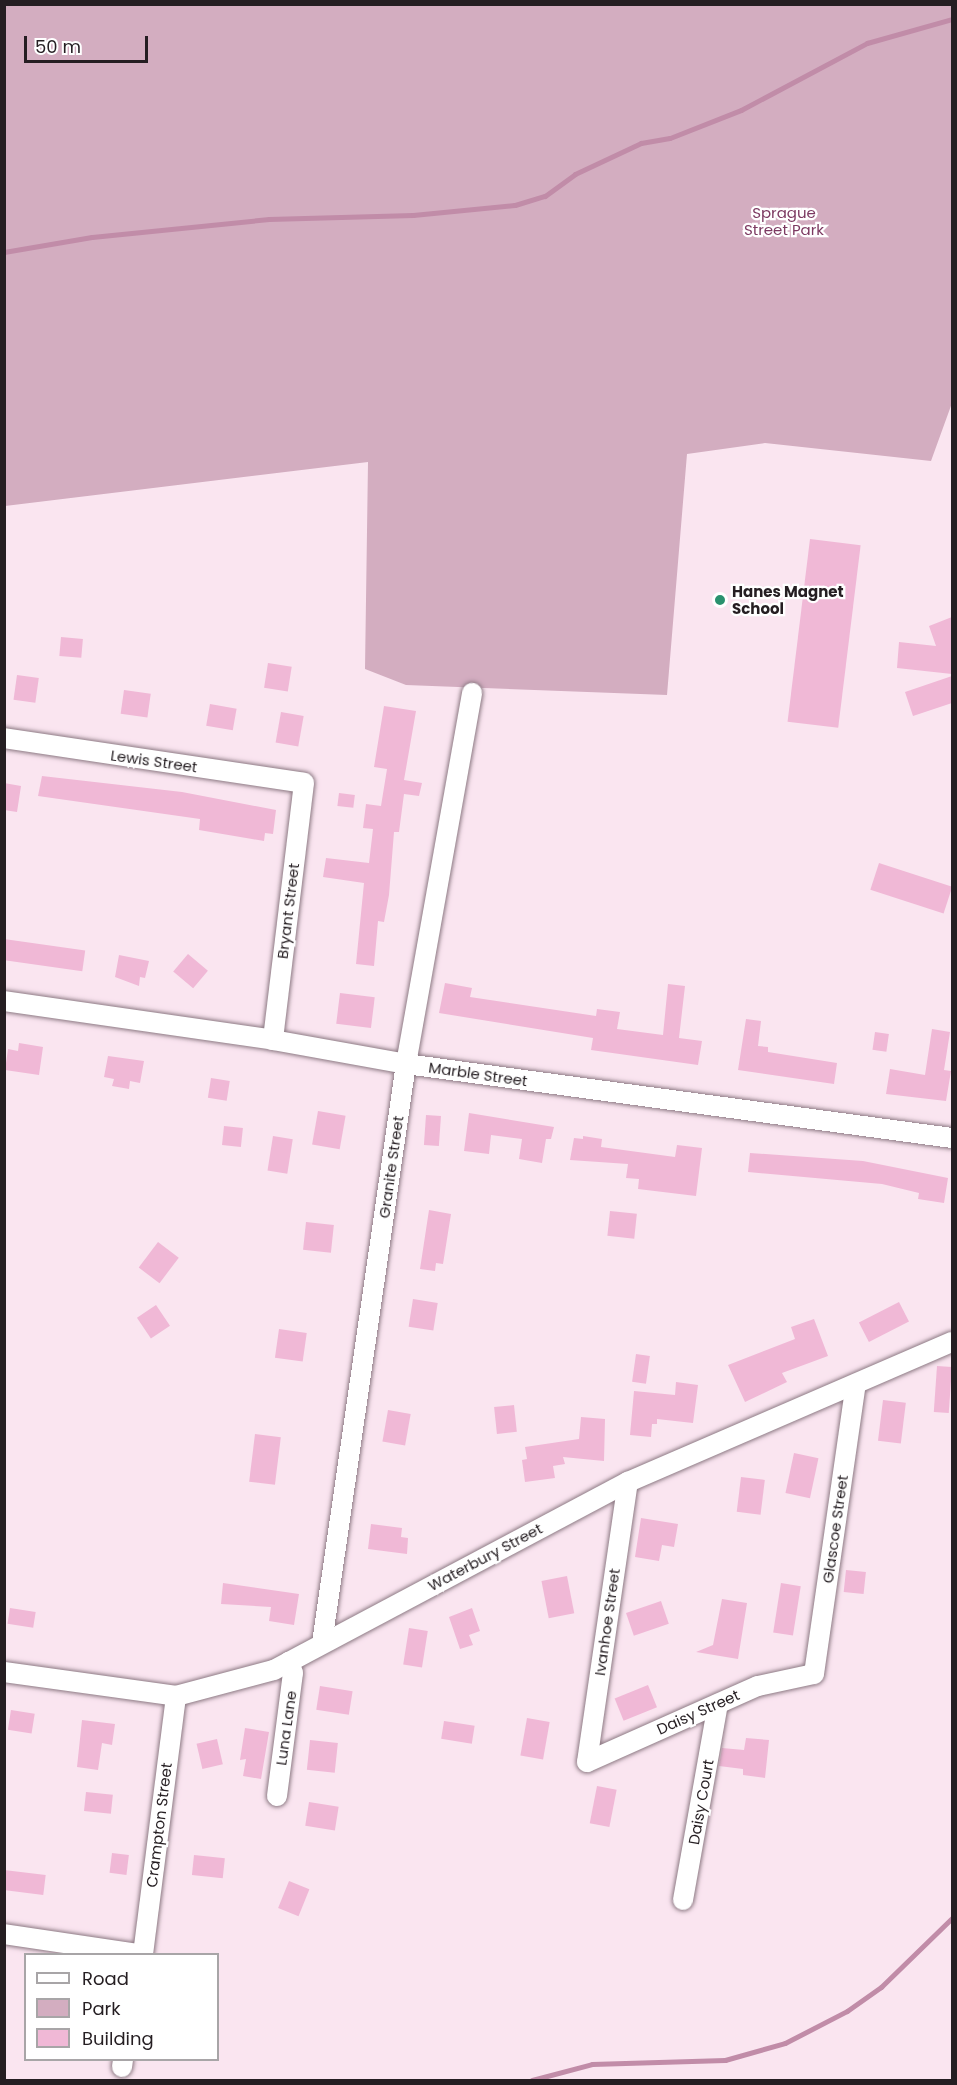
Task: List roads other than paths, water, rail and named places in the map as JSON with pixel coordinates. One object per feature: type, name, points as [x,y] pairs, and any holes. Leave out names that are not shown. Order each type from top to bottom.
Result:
[{"type":"street","name":"Granite Street","points":[[322,1644],[406,1064],[472,693]]},
{"type":"street","name":"Lewis Street","points":[[4,738],[304,783]]},
{"type":"street","name":"Bryant Street","points":[[273,1040],[304,783]]},
{"type":"street","name":"Marble Street","points":[[4,1001],[273,1040],[406,1064],[952,1138]]},
{"type":"street","name":"Waterbury Street","points":[[4,1672],[176,1696],[238,1682],[289,1662],[628,1482],[952,1342]]},
{"type":"street","name":"Glascoe Street","points":[[814,1674],[856,1383]]},
{"type":"street","name":"Ivanhoe Street","points":[[587,1762],[628,1482]]},
{"type":"street","name":"Luna Lane","points":[[277,1796],[293,1673],[289,1662]]},
{"type":"street","name":"Daisy Street","points":[[587,1762],[758,1686],[814,1674]]},
{"type":"street","name":"Crampton Street","points":[[141,1953],[176,1696]]},
{"type":"street","name":"Daisy Court","points":[[683,1900],[718,1704]]},
{"type":"street","points":[[4,1934],[134,1953]]},
{"type":"waterway","points":[[4,252],[92,237],[269,219],[413,215],[515,205],[545,196],[575,174],[641,143],[670,138],[741,110],[867,43],[952,19]]},
{"type":"waterway","points":[[532,2080],[592,2064],[725,2060],[785,2043],[847,2011],[881,1987],[952,1918]]},
{"type":"place","name":"Hanes Magnet School","points":[[720,600]]},
{"type":"park label","name":"Sprague Street Park","points":[[784,220]]}]
